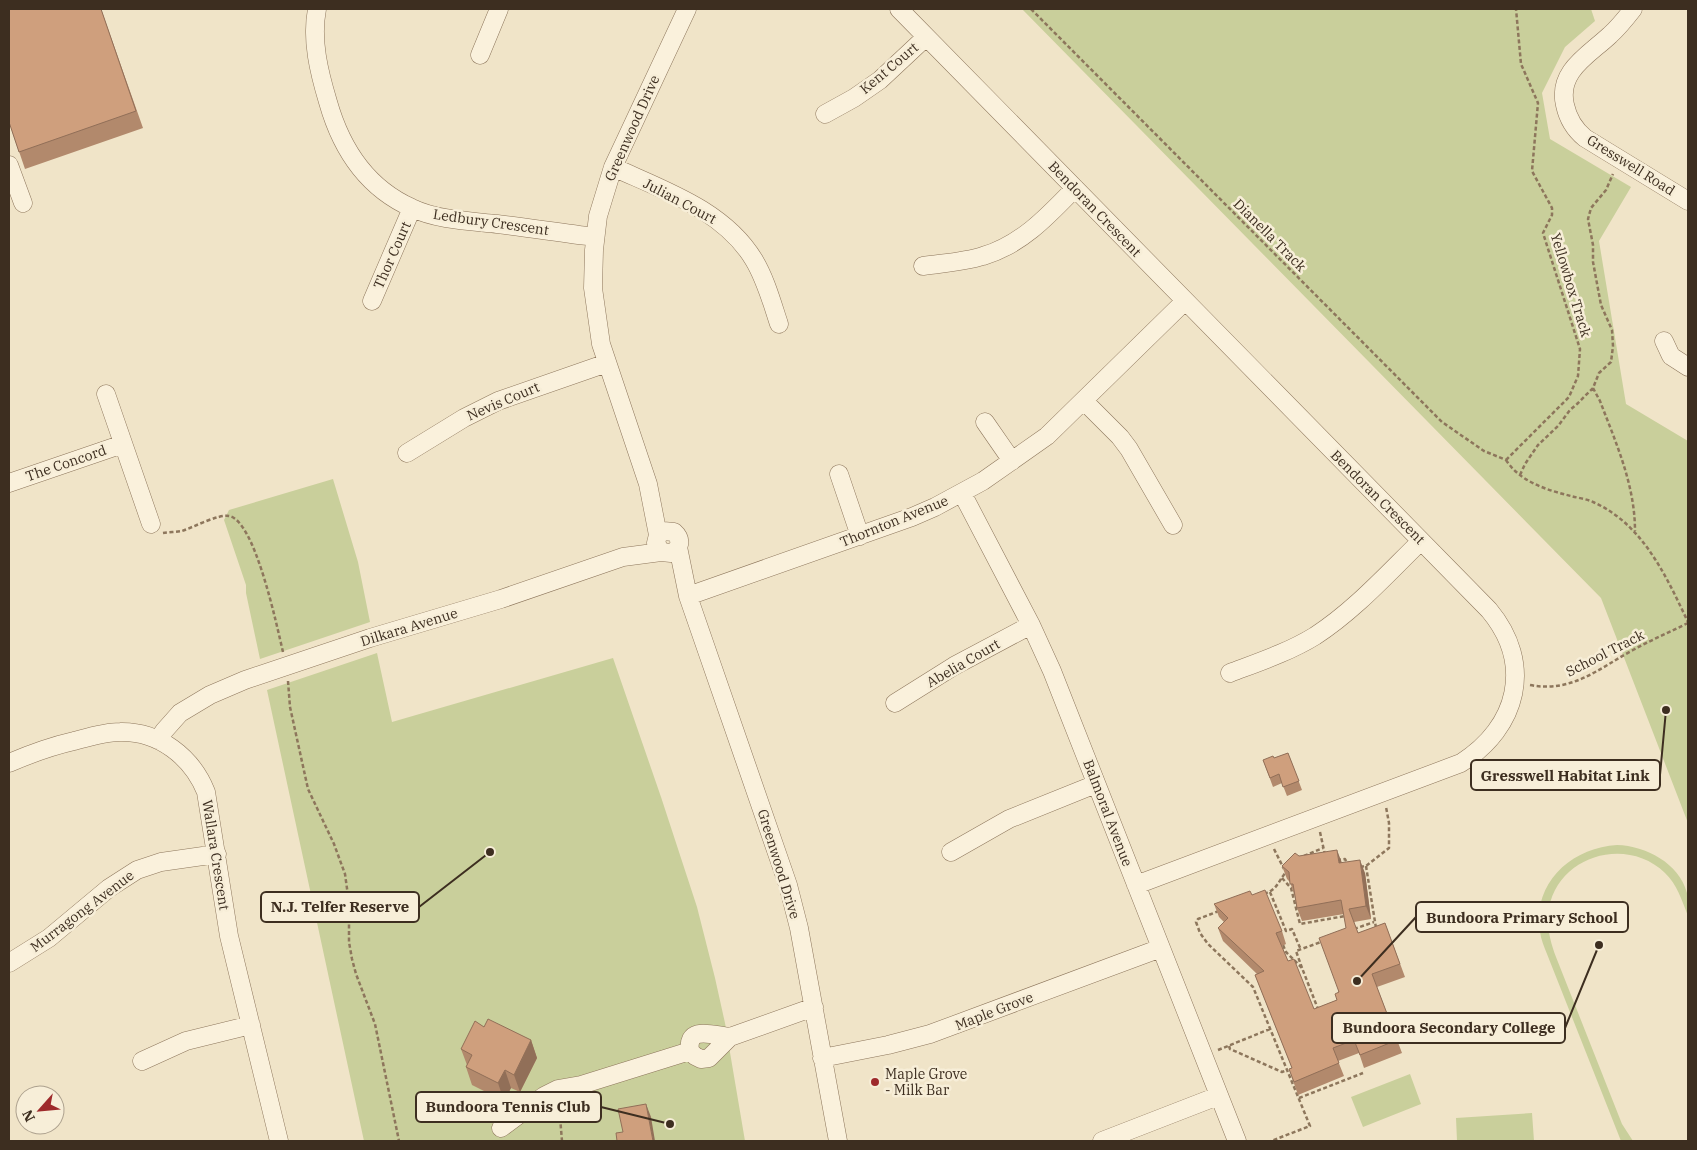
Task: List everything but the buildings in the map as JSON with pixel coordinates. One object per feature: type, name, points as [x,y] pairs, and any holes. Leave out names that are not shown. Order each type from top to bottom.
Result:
[{"type":"street","name":"Ledbury Crescent","points":[[317,9],[315,38],[318,60],[331,114],[343,143],[352,158],[381,189],[412,208],[455,219],[595,237]]},
{"type":"street","points":[[480,55],[499,9]]},
{"type":"street","name":"Greenwood Drive","points":[[687,9],[613,167],[602,198],[595,237],[593,268],[595,305],[601,344],[648,484],[665,542],[688,596],[788,885],[799,928],[838,1141]]},
{"type":"street","name":"Bendoran Crescent","points":[[899,9],[1489,610],[1500,624],[1509,644],[1514,668],[1513,695],[1507,714],[1496,733],[1478,751],[1461,763],[1136,885]]},
{"type":"street","name":"Gresswell Road","points":[[1633,9],[1610,35],[1570,72],[1564,88],[1566,110],[1574,127],[1585,138],[1686,196]]},
{"type":"street","name":"Kent Court","points":[[825,114],[854,98],[880,80],[926,36]]},
{"type":"street","points":[[9,165],[23,203]]},
{"type":"street","name":"Julian Court","points":[[613,167],[698,207],[730,231],[745,247],[761,274],[779,324]]},
{"type":"street","points":[[923,266],[970,260],[1000,250],[1030,232],[1075,188]]},
{"type":"street","name":"Thor Court","points":[[372,302],[412,208]]},
{"type":"street","name":"Thornton Avenue","points":[[688,596],[920,514],[962,493],[1012,461],[1046,436],[1185,301]]},
{"type":"street","points":[[1666,353],[1688,367]]},
{"type":"street","name":"Nevis Court","points":[[406,453],[491,404],[523,391],[607,363]]},
{"type":"street","name":"The Concord","points":[[106,394],[151,524]]},
{"type":"street","points":[[1084,400],[1129,449],[1173,525]]},
{"type":"street","points":[[985,422],[1012,461]]},
{"type":"street","name":"The Concord","points":[[9,483],[123,444]]},
{"type":"street","points":[[838,474],[860,536]]},
{"type":"street","name":"Balmoral Avenue","points":[[962,493],[1032,625],[1052,671],[1236,1141]]},
{"type":"street","points":[[1230,673],[1296,646],[1330,626],[1357,604],[1421,541]]},
{"type":"street","name":"Dilkara Avenue","points":[[163,742],[182,723],[198,702],[245,680],[370,638],[501,599],[665,542]]},
{"type":"street","name":"Abelia Court","points":[[895,703],[954,666],[1032,625]]},
{"type":"street","name":"Wallara Crescent","points":[[9,764],[58,745],[106,733],[134,733],[163,742],[187,760],[202,781],[210,810],[229,936],[278,1141]]},
{"type":"street","points":[[952,852],[1009,819],[1096,784]]},
{"type":"street","name":"Murragong Avenue","points":[[9,963],[50,938],[110,888],[137,870],[161,862],[216,854]]},
{"type":"street","name":"Maple Grove","points":[[822,1058],[896,1044],[930,1034],[1161,948]]},
{"type":"street","points":[[501,1128],[544,1096],[558,1089],[581,1085],[690,1051],[692,1038],[700,1033],[730,1037],[814,1006]]},
{"type":"street","points":[[142,1061],[186,1041],[251,1025]]},
{"type":"street","points":[[1102,1141],[1218,1096]]},
{"type":"path","name":"Dianella Track","points":[[1031,9],[1442,422],[1484,451],[1506,460]]},
{"type":"path","name":"Yellowbox Track","points":[[1506,460],[1569,397],[1578,376],[1580,350],[1543,232],[1552,215],[1552,208],[1532,171],[1538,103],[1521,64],[1516,9]]},
{"type":"path","points":[[1520,475],[1538,445],[1593,388],[1599,373],[1611,362],[1612,330],[1601,305],[1594,270],[1593,245],[1588,219],[1591,208],[1606,190],[1621,159]]},
{"type":"path","points":[[1593,388],[1600,401],[1631,488],[1635,512],[1635,531]]},
{"type":"path","points":[[1506,460],[1520,475],[1536,486],[1593,501],[1621,519],[1635,531],[1666,578],[1688,622]]},
{"type":"path","points":[[151,524],[156,535],[179,532],[225,515],[236,518],[242,524],[255,551],[270,599],[283,653],[280,654],[290,689],[290,707],[308,789],[334,844],[345,874],[349,904],[349,942],[352,959],[375,1024],[399,1141]]},
{"type":"path","name":"School Track","points":[[1529,685],[1555,687],[1574,682],[1688,622]]},
{"type":"path","points":[[1359,867],[1366,866],[1389,848],[1389,823],[1386,807]]},
{"type":"path","points":[[1320,832],[1326,859]]},
{"type":"path","points":[[1298,858],[1323,848]]},
{"type":"path","points":[[1274,849],[1286,872]]},
{"type":"path","points":[[1335,860],[1345,859],[1351,868]]},
{"type":"path","points":[[1366,866],[1375,927],[1381,932]]},
{"type":"path","points":[[1261,895],[1276,888],[1282,877],[1290,870]]},
{"type":"path","points":[[1282,877],[1291,888],[1300,924],[1346,916]]},
{"type":"path","points":[[1270,892],[1286,931],[1292,928],[1301,950]]},
{"type":"path","points":[[1225,909],[1198,919],[1196,922],[1200,933],[1208,944],[1250,983],[1310,1126],[1272,1141]]},
{"type":"path","points":[[1347,932],[1374,922]]},
{"type":"path","points":[[1318,1009],[1296,952],[1328,939]]},
{"type":"path","points":[[1283,945],[1286,952],[1302,968]]},
{"type":"path","points":[[1291,968],[1297,963]]},
{"type":"path","points":[[1250,983],[1255,978]]},
{"type":"path","points":[[1217,1051],[1270,1029]]},
{"type":"path","points":[[1228,1046],[1230,1049],[1282,1072],[1287,1070]]},
{"type":"path","points":[[1299,1098],[1363,1074]]},
{"type":"path","points":[[558,1089],[562,1141]]},
{"type":"green space","points":[[1022,9],[1591,9],[1595,21],[1565,47],[1542,93],[1550,139],[1631,187],[1599,241],[1626,404],[1688,441],[1688,823],[1601,598]]},
{"type":"green space","points":[[333,479],[358,562],[370,622],[260,659],[246,585],[224,520],[229,510]]},
{"type":"green space","points":[[377,653],[392,722],[613,658],[697,907],[725,1023],[745,1141],[364,1141],[267,690]]},
{"type":"green space","points":[[1617,845],[1628,846],[1650,853],[1660,858],[1677,873],[1683,882],[1688,896],[1688,916],[1676,887],[1665,873],[1650,862],[1632,855],[1614,854],[1596,857],[1580,864],[1566,875],[1555,890],[1549,908],[1548,927],[1556,957],[1622,1124],[1633,1141],[1621,1141],[1545,949],[1540,932],[1539,914],[1542,898],[1558,871],[1584,853]]},
{"type":"green space","points":[[1410,1074],[1421,1104],[1363,1127],[1351,1097]]},
{"type":"green space","points":[[1532,1113],[1534,1141],[1457,1141],[1456,1118]]},
{"type":"place","name":"Gresswell Habitat Link","points":[[1666,710]]},
{"type":"place","name":"N.J. Telfer Reserve","points":[[490,852]]},
{"type":"place","name":"Bundoora Secondary College","points":[[1599,945]]},
{"type":"place","name":"Bundoora Primary School","points":[[1357,981]]},
{"type":"place","name":"Maple Grove - Milk Bar","points":[[875,1082]]},
{"type":"place","name":"Bundoora Tennis Club","points":[[670,1124]]}]
